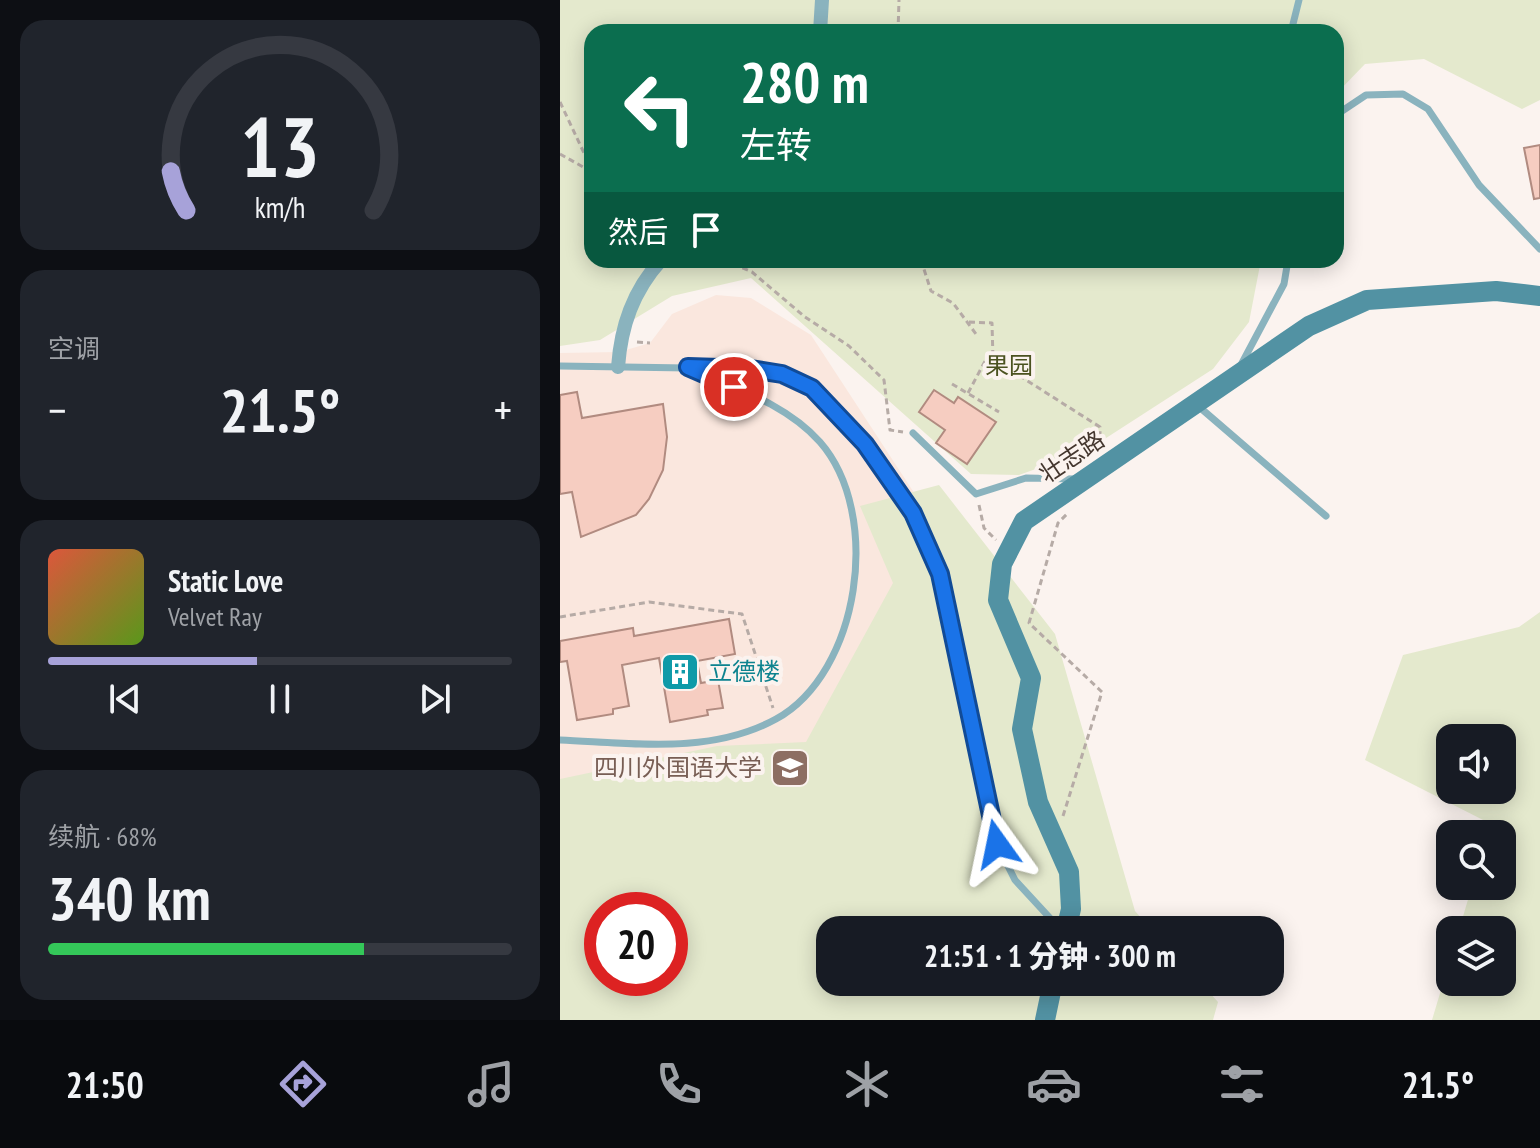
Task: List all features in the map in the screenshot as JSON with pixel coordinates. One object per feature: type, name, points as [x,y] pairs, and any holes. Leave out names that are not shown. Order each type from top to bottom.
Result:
[{"type":"street","points":[[820,24],[822,0]]},
{"type":"street","points":[[618,367],[626,316],[654,268]]},
{"type":"street","name":"壮志路","points":[[1068,916],[1071,909],[1069,872],[1038,802],[1022,729],[1031,678],[998,600],[1002,564],[1024,521],[1309,326],[1367,300],[1496,291],[1540,296]]},
{"type":"street","points":[[1045,1020],[1050,996]]},
{"type":"lane","points":[[1293,24],[1299,0]]},
{"type":"lane","points":[[1344,110],[1366,95],[1403,94],[1428,109],[1479,185],[1540,249]]},
{"type":"lane","points":[[1236,376],[1284,284],[1287,268]]},
{"type":"lane","points":[[560,366],[751,369],[782,374],[812,388],[865,444],[913,513],[940,574],[997,844],[1015,880],[1050,916]]},
{"type":"lane","points":[[560,740],[690,743],[741,734],[777,719],[800,702],[820,680],[847,621],[856,561],[846,493],[822,445],[803,426],[756,397],[688,367]]},
{"type":"lane","points":[[1195,404],[1326,516]]},
{"type":"lane","points":[[913,433],[976,494],[1026,478],[1086,479]]},
{"type":"path","points":[[898,24],[899,0]]},
{"type":"path","points":[[560,102],[584,154]]},
{"type":"path","points":[[560,154],[584,167]]},
{"type":"path","points":[[743,268],[752,272],[805,317],[849,346],[884,380],[890,430],[913,433]]},
{"type":"path","points":[[924,268],[931,291],[953,303],[976,334]]},
{"type":"path","points":[[969,322],[992,323],[993,359],[1100,427],[1099,447]]},
{"type":"path","points":[[968,394],[993,347]]},
{"type":"path","points":[[952,384],[999,412]]},
{"type":"path","points":[[976,494],[984,528],[994,538]]},
{"type":"path","points":[[1049,827],[1063,816],[1102,692],[1029,623],[1058,523],[1069,512]]},
{"type":"path","points":[[560,617],[649,602],[742,614],[777,719]]},
{"type":"shaded area","name":"四川外国语大学","points":[[716,295],[751,298],[811,335],[926,511],[833,916],[816,916],[816,984],[560,1020],[560,353],[619,352],[650,343],[672,314]]},
{"type":"green space","name":"果园","points":[[560,0],[1540,0],[1540,100],[1522,109],[1424,59],[1365,64],[1344,86],[1344,24],[584,24],[584,268],[1259,268],[1249,322],[1213,369],[1086,451],[1019,475],[971,474],[751,278],[672,296],[600,340],[560,346]]},
{"type":"green space","points":[[939,485],[1055,634],[1135,911],[1139,916],[816,916],[816,996],[1213,996],[1218,1002],[1213,1020],[560,1020],[560,779],[717,746],[806,742],[893,583],[860,506]]},
{"type":"green space","points":[[1540,612],[1540,1020],[1432,1020],[1439,996],[1516,996],[1516,916],[1463,916],[1468,900],[1516,900],[1516,820],[1483,820],[1452,804],[1516,804],[1516,724],[1436,724],[1436,796],[1365,760],[1403,655],[1519,627]]},
{"type":"building","points":[[1540,145],[1540,198],[1534,199],[1524,148]]},
{"type":"building","points":[[934,390],[954,403],[958,397],[996,422],[967,464],[936,443],[945,430],[919,412]]},
{"type":"building","points":[[577,392],[582,418],[663,404],[667,437],[663,470],[649,499],[636,515],[581,537],[572,492],[560,494],[560,395]]},
{"type":"building","name":"立德楼","points":[[729,619],[735,654],[697,661],[701,683],[718,680],[723,708],[707,710],[708,715],[670,722],[659,658],[622,665],[629,706],[613,709],[613,714],[577,720],[567,661],[560,662],[560,641],[633,628],[634,636]]},
{"type":"place","name":"立德楼","points":[[680,672]]},
{"type":"place","name":"四川外国语大学","points":[[790,768]]},
{"type":"route","points":[[734,387],[688,367],[751,369],[782,374],[812,388],[865,444],[913,513],[940,574],[997,844]]}]
